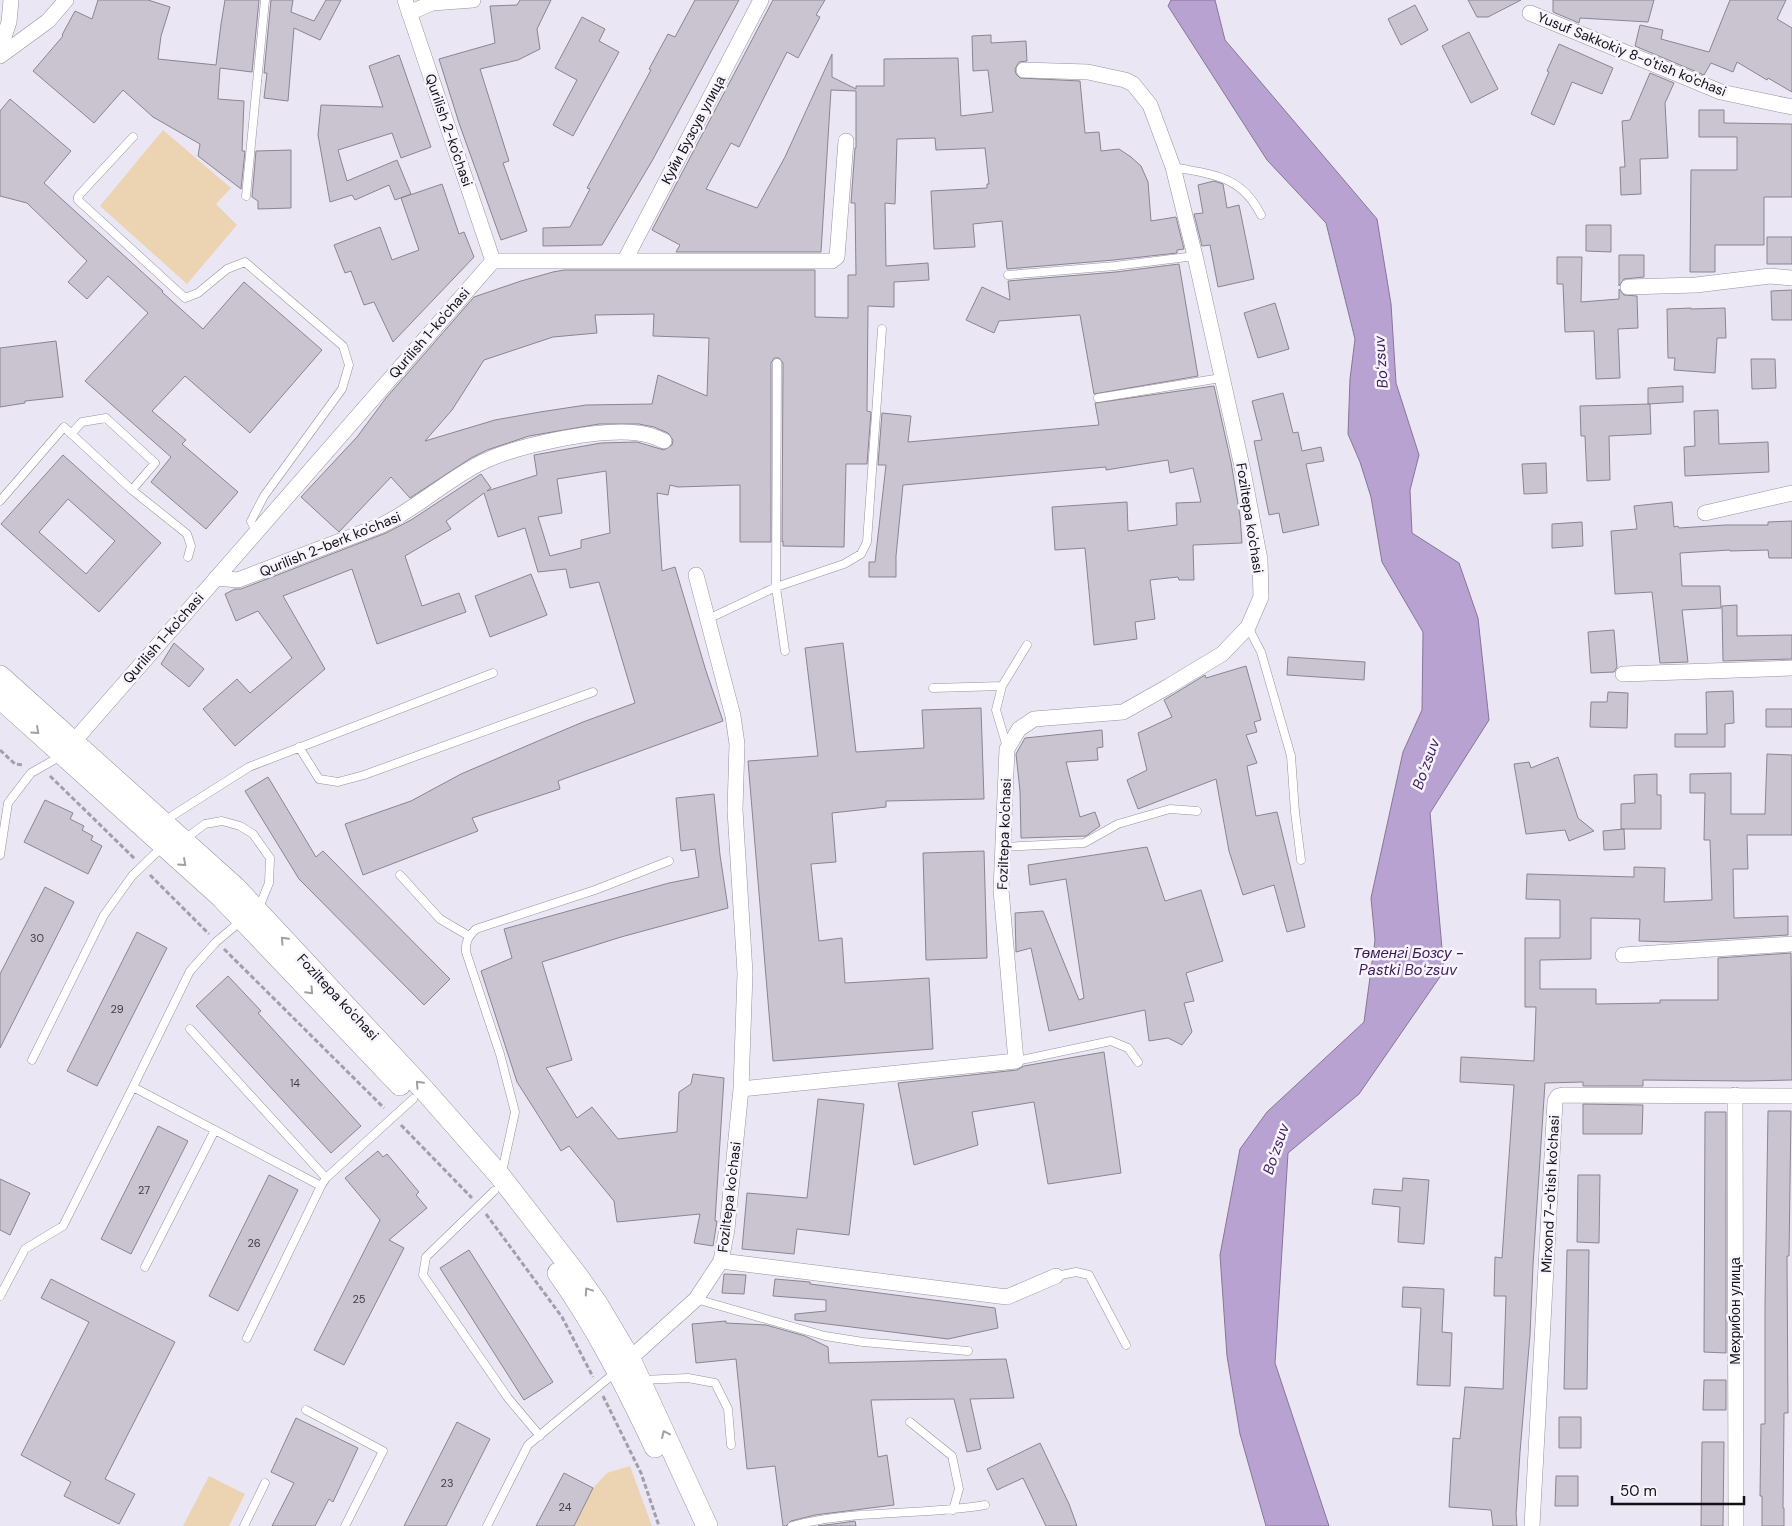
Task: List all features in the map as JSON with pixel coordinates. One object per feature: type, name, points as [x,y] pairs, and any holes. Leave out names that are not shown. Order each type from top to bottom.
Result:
[{"type":"main road","name":"Foziltepa ko'chasi","points":[[0,676],[69,748],[173,843],[236,888],[250,916],[475,1168],[491,1191],[579,1278],[596,1302],[692,1526]]},
{"type":"main road","name":"Foziltepa ko'chasi","points":[[0,698],[69,748],[162,822],[173,843]]},
{"type":"main road","name":"Foziltepa ko'chasi","points":[[250,916],[426,1092],[491,1191]]},
{"type":"main road","name":"Foziltepa ko'chasi","points":[[624,1364],[640,1380],[707,1526]]},
{"type":"street","points":[[0,49],[8,22],[11,0]]},
{"type":"street","points":[[0,56],[48,21],[66,0]]},
{"type":"street","points":[[407,6],[473,0]]},
{"type":"street","name":"Куйи Бузсув улица","points":[[625,260],[761,0]]},
{"type":"street","name":"Qurilish 2-ko'chasi","points":[[407,6],[493,261]]},
{"type":"street","name":"Yusuf Sakkokiy 8-o'tish ko'chasi","points":[[1530,13],[1721,92],[1792,107]]},
{"type":"street","name":"Foziltepa ko'chasi","points":[[1016,1062],[1001,890],[1007,749],[1019,729],[1034,719],[1123,712],[1222,654],[1248,627],[1261,597],[1260,560],[1243,471],[1195,256],[1174,167],[1150,105],[1133,84],[1125,80],[1088,72],[1024,70]]},
{"type":"street","points":[[493,261],[832,261],[837,257],[846,141]]},
{"type":"street","name":"Qurilish 1-ko'chasi","points":[[69,748],[493,261]]},
{"type":"street","points":[[1628,287],[1696,285],[1770,276],[1792,278]]},
{"type":"street","name":"Qurilish 2-berk ko'chasi","points":[[216,578],[238,580],[382,525],[401,516],[474,466],[489,459],[528,447],[585,434],[638,433],[654,436],[664,441]]},
{"type":"street","points":[[1704,513],[1792,493]]},
{"type":"street","name":"Foziltepa ko'chasi","points":[[624,1364],[696,1299],[721,1261],[727,1229],[741,1089],[745,973],[735,810],[737,744],[733,716],[696,575]]},
{"type":"street","points":[[1623,674],[1792,668]]},
{"type":"street","points":[[1624,955],[1792,944]]},
{"type":"street","points":[[741,1089],[1016,1062]]},
{"type":"street","name":"Мехрибон улица","points":[[1735,1095],[1736,1526]]},
{"type":"street","name":"Mirxond 7-o'tish ko'chasi","points":[[1532,1526],[1555,1101],[1558,1096],[1792,1096]]},
{"type":"street","points":[[721,1261],[1007,1297],[1056,1276]]},
{"type":"lane","points":[[246,196],[265,0]]},
{"type":"lane","points":[[133,137],[81,193],[78,200],[185,298],[198,293],[227,268],[245,262],[343,346],[349,366],[342,389],[264,496],[251,521],[256,532]]},
{"type":"lane","points":[[1174,167],[1211,174],[1234,182],[1253,200],[1261,215]]},
{"type":"lane","points":[[1008,275],[1115,266],[1195,256]]},
{"type":"lane","points":[[708,619],[776,587],[844,564],[861,554],[867,542],[882,329]]},
{"type":"lane","points":[[777,363],[776,587],[784,651]]},
{"type":"lane","points":[[1098,398],[1221,378]]},
{"type":"lane","points":[[71,434],[82,422],[106,418],[155,464],[132,490]]},
{"type":"lane","points":[[0,501],[64,427],[132,490],[187,534],[191,546],[188,557]]},
{"type":"lane","points":[[1248,627],[1261,652],[1292,756],[1295,812],[1301,860]]},
{"type":"lane","points":[[1007,749],[996,710],[1002,686],[1027,646]]},
{"type":"lane","points":[[162,822],[249,767],[493,672]]},
{"type":"lane","points":[[932,688],[1002,686]]},
{"type":"lane","points":[[299,748],[319,779],[338,782],[364,775],[593,692]]},
{"type":"lane","points":[[0,855],[8,803],[31,773],[69,748]]},
{"type":"lane","points":[[1003,847],[1084,843],[1118,824],[1170,809],[1197,811]]},
{"type":"lane","points":[[0,1296],[25,1249],[63,1226],[190,970],[216,942],[250,916],[269,883],[270,858],[253,834],[240,826],[222,821],[205,824],[173,843],[132,876],[104,915],[32,1060]]},
{"type":"lane","points":[[540,1436],[508,1398],[423,1275],[426,1257],[491,1191],[515,1112],[500,1054],[465,944],[469,936],[476,929],[595,890],[669,861]]},
{"type":"lane","points":[[400,875],[440,919],[469,936]]},
{"type":"lane","points":[[190,1029],[326,1178]]},
{"type":"lane","points":[[1016,1062],[1111,1041],[1128,1048],[1138,1062]]},
{"type":"lane","points":[[133,1088],[321,1186]]},
{"type":"lane","points":[[247,1338],[326,1178],[413,1099]]},
{"type":"lane","points":[[146,1267],[215,1130]]},
{"type":"lane","points":[[1056,1276],[1076,1272],[1089,1275],[1126,1345]]},
{"type":"lane","points":[[696,1299],[825,1336],[863,1342],[968,1351]]},
{"type":"lane","points":[[487,1526],[528,1445],[624,1364]]},
{"type":"lane","points":[[640,1380],[688,1378],[715,1383],[728,1409],[731,1445]]},
{"type":"lane","points":[[306,1410],[383,1451],[345,1526]]},
{"type":"lane","points":[[910,1422],[952,1456],[959,1489],[953,1510]]},
{"type":"lane","points":[[244,1526],[265,1483]]},
{"type":"lane","points":[[792,1526],[859,1514],[953,1510],[986,1505]]},
{"type":"path","points":[[0,750],[15,764],[41,767],[394,1118],[491,1191],[562,1316],[598,1386],[641,1473],[659,1526]]},
{"type":"shaded area","points":[[163,130],[231,188],[216,204],[237,225],[187,284],[100,206]]},
{"type":"shaded area","points":[[630,1466],[652,1526],[574,1526],[593,1488],[607,1473]]},
{"type":"shaded area","points":[[209,1476],[245,1494],[229,1526],[183,1526]]},
{"type":"water","name":"Төменгі Бозсу - Pastki Boʻzsuv","points":[[1171,0],[1215,0],[1225,40],[1377,219],[1391,304],[1396,383],[1419,455],[1410,490],[1412,533],[1459,563],[1478,618],[1489,720],[1430,813],[1444,971],[1359,1094],[1288,1153],[1275,1363],[1329,1526],[1266,1526],[1240,1434],[1227,1356],[1220,1255],[1240,1149],[1267,1112],[1364,1022],[1375,940],[1371,898],[1403,752],[1422,710],[1423,632],[1382,562],[1371,497],[1360,462],[1348,434],[1350,379],[1355,339],[1326,223],[1267,160],[1168,6]]},
{"type":"building","points":[[98,0],[148,0],[170,7],[161,36],[158,59],[216,65],[225,0],[259,0],[252,72],[220,68],[218,99],[244,101],[242,151],[245,151],[241,189],[198,156],[200,144],[153,117],[123,90],[94,123],[33,71],[63,36],[75,11],[92,19]]},
{"type":"building","points":[[271,0],[293,0],[291,12],[314,21],[326,0],[341,0],[320,40],[294,28],[288,101],[264,98],[267,73],[264,73]]},
{"type":"building","points":[[520,0],[551,0],[537,29],[540,49],[518,60],[480,69],[509,161],[503,163],[527,231],[501,240],[459,123],[439,59],[495,43],[490,6],[517,5]]},
{"type":"building","points":[[695,0],[739,0],[652,161],[602,245],[543,246],[543,228],[570,227],[590,189],[587,188],[651,70],[649,69],[668,34],[675,37]]},
{"type":"building","points":[[773,0],[825,0],[816,15],[820,17],[798,58],[787,52],[739,147],[731,143],[706,189],[757,208],[785,157],[832,54],[832,77],[856,89],[856,86],[884,86],[884,59],[958,58],[961,116],[993,112],[988,70],[973,71],[972,36],[991,35],[991,43],[1026,41],[1027,61],[1019,62],[1015,69],[1016,74],[1020,78],[1080,81],[1085,133],[1099,132],[1101,151],[1119,149],[1141,166],[1148,182],[1151,221],[1176,217],[1184,249],[1177,250],[1177,253],[1007,269],[1002,221],[973,224],[975,247],[934,249],[931,191],[987,188],[987,184],[989,184],[985,148],[936,150],[935,138],[897,139],[895,204],[885,203],[886,266],[928,263],[929,280],[894,282],[894,307],[868,306],[867,411],[871,412],[867,464],[846,464],[844,547],[783,546],[783,363],[779,358],[774,358],[771,363],[771,542],[740,542],[740,485],[678,487],[670,485],[668,495],[657,493],[662,571],[675,567],[723,721],[558,781],[560,789],[472,818],[478,831],[363,875],[345,824],[411,801],[461,774],[583,722],[635,703],[599,582],[570,588],[566,569],[538,572],[525,528],[498,537],[484,493],[446,521],[451,529],[405,556],[422,606],[459,593],[466,612],[377,644],[352,569],[283,596],[325,669],[235,746],[203,709],[237,679],[250,693],[292,658],[258,611],[236,621],[225,594],[386,533],[411,520],[481,474],[491,488],[487,491],[537,475],[534,455],[601,443],[637,442],[664,450],[672,445],[673,440],[668,433],[654,427],[639,424],[599,424],[529,436],[487,450],[471,458],[410,498],[391,477],[339,532],[301,497],[357,437],[386,398],[474,297],[521,281],[564,270],[815,270],[815,317],[848,318],[848,275],[856,275],[855,203],[851,203],[856,148],[856,91],[831,90],[821,252],[676,252],[680,245],[652,230]],"holes":[[[654,314],[653,336],[709,338],[707,396],[658,375],[652,404],[586,405],[540,412],[495,420],[425,441],[452,410],[484,360],[553,337],[597,333],[595,315]],[[606,471],[610,533],[581,540],[581,548],[550,556],[538,517],[562,513],[557,479]]]},
{"type":"building","points":[[1468,0],[1521,0],[1488,17],[1477,17]]},
{"type":"building","points":[[1553,0],[1654,0],[1648,22],[1580,18],[1579,23],[1553,12]]},
{"type":"building","points":[[1730,0],[1786,0],[1777,19],[1792,28],[1792,92],[1737,62],[1733,72],[1711,63],[1704,75],[1635,46],[1640,25],[1663,30],[1661,39],[1709,52]]},
{"type":"building","points":[[1415,5],[1428,30],[1401,45],[1388,19]]},
{"type":"building","points":[[582,17],[605,29],[599,41],[619,52],[573,136],[553,125],[577,80],[555,68]]},
{"type":"building","points":[[1469,32],[1498,89],[1471,103],[1442,46]]},
{"type":"building","points":[[1559,44],[1613,68],[1602,94],[1572,82],[1554,125],[1531,114]]},
{"type":"building","points":[[399,55],[431,147],[401,158],[392,133],[338,150],[347,181],[397,160],[411,194],[395,200],[389,185],[355,200],[352,195],[330,202],[318,135],[321,105],[383,107],[369,66]]},
{"type":"building","points":[[1650,73],[1674,83],[1665,103],[1668,158],[1640,159],[1641,194],[1621,195],[1620,167],[1625,167],[1622,121],[1630,120]]},
{"type":"building","points":[[10,99],[71,151],[44,183],[203,329],[244,282],[322,350],[250,433],[185,376],[152,411],[186,440],[182,444],[238,492],[206,529],[151,482],[171,457],[85,381],[148,313],[108,276],[87,299],[68,282],[87,261],[27,203],[0,196],[0,111]]},
{"type":"building","points":[[1699,110],[1724,110],[1724,123],[1792,124],[1792,197],[1764,197],[1764,245],[1715,245],[1715,272],[1690,272],[1691,170],[1737,170],[1737,137],[1699,137]]},
{"type":"building","points":[[291,150],[291,208],[258,209],[258,201],[252,197],[256,151]]},
{"type":"building","points":[[1214,181],[1223,184],[1227,208],[1239,205],[1254,279],[1218,287],[1210,245],[1202,246],[1194,214],[1203,213],[1198,185]]},
{"type":"building","points":[[442,184],[459,234],[464,232],[474,257],[393,342],[374,302],[364,305],[351,271],[345,273],[334,245],[380,227],[392,260],[419,250],[401,198]]},
{"type":"building","points":[[1586,225],[1611,225],[1611,252],[1586,251]]},
{"type":"building","points":[[1767,237],[1792,237],[1792,264],[1767,264]]},
{"type":"building","points":[[1619,255],[1644,255],[1644,277],[1624,279],[1619,286]]},
{"type":"building","points":[[1557,257],[1582,257],[1581,302],[1619,299],[1619,289],[1624,295],[1637,296],[1638,328],[1618,329],[1620,378],[1596,379],[1594,331],[1565,332],[1563,284],[1557,284]]},
{"type":"building","points":[[1179,264],[1198,376],[1094,394],[1080,315],[999,321],[994,333],[966,320],[982,287],[1010,300],[1008,281],[1116,272]]},
{"type":"building","points":[[1792,290],[1792,320],[1772,320],[1771,291]]},
{"type":"building","points":[[1275,303],[1289,349],[1258,358],[1244,313]]},
{"type":"building","points":[[1725,308],[1726,338],[1717,338],[1715,373],[1674,370],[1675,358],[1668,358],[1667,309]]},
{"type":"building","points":[[56,341],[63,397],[25,401],[25,403],[0,407],[0,348]]},
{"type":"building","points":[[1751,359],[1775,359],[1776,388],[1752,389]]},
{"type":"building","points":[[1214,386],[1231,462],[1240,516],[1242,543],[1193,545],[1194,580],[1179,580],[1178,577],[1150,580],[1155,619],[1135,622],[1137,639],[1094,645],[1085,548],[1055,550],[1052,507],[1127,502],[1128,531],[1177,525],[1176,503],[1201,502],[1193,468],[1170,473],[1168,460],[1106,470],[1106,467],[903,485],[896,556],[896,577],[869,577],[869,562],[875,562],[886,465],[878,465],[882,413],[911,416],[908,442],[1099,425],[1095,403]]},
{"type":"building","points":[[1683,386],[1683,402],[1648,404],[1648,388]]},
{"type":"building","points":[[1283,393],[1293,433],[1298,432],[1302,451],[1321,447],[1324,461],[1306,464],[1319,525],[1283,533],[1279,513],[1269,515],[1254,441],[1262,440],[1252,401]]},
{"type":"building","points":[[1650,404],[1651,434],[1609,436],[1610,480],[1587,481],[1585,436],[1581,436],[1580,406]]},
{"type":"building","points":[[1718,410],[1719,444],[1768,442],[1769,472],[1685,476],[1684,447],[1695,446],[1694,411]]},
{"type":"building","points":[[63,455],[161,543],[99,612],[1,524]],"holes":[[[68,499],[115,541],[86,574],[39,532]]]},
{"type":"building","points":[[1546,463],[1547,493],[1524,494],[1522,464]]},
{"type":"building","points":[[1672,502],[1674,527],[1678,526],[1679,528],[1768,525],[1768,522],[1792,521],[1792,558],[1769,558],[1768,550],[1680,553],[1682,586],[1720,586],[1721,608],[1682,610],[1688,662],[1660,663],[1652,592],[1615,594],[1611,531],[1637,529],[1634,506]]},
{"type":"building","points":[[1582,522],[1583,546],[1552,548],[1552,524]]},
{"type":"building","points":[[531,574],[547,615],[490,637],[475,596]]},
{"type":"building","points":[[1737,605],[1737,636],[1792,635],[1792,659],[1723,661],[1722,606]]},
{"type":"building","points":[[1614,630],[1617,667],[1614,672],[1591,673],[1588,632]]},
{"type":"building","points":[[174,643],[204,669],[189,687],[161,664]]},
{"type":"building","points":[[843,643],[856,752],[924,748],[922,710],[981,708],[984,799],[886,801],[886,807],[832,813],[836,862],[811,864],[819,941],[842,938],[845,983],[929,978],[933,1049],[773,1061],[748,761],[818,756],[805,648]]},
{"type":"building","points":[[1288,657],[1365,662],[1364,680],[1287,675]]},
{"type":"building","points":[[1246,666],[1261,720],[1254,722],[1257,732],[1246,735],[1257,763],[1247,766],[1256,816],[1277,812],[1305,927],[1287,932],[1274,885],[1243,895],[1229,851],[1216,779],[1138,809],[1127,780],[1147,770],[1138,733],[1172,717],[1164,700],[1205,675],[1206,678]]},
{"type":"building","points":[[1733,691],[1734,723],[1725,724],[1725,747],[1675,747],[1675,734],[1707,734],[1706,692]]},
{"type":"building","points":[[1608,692],[1628,693],[1627,728],[1590,727],[1591,702],[1607,702]]},
{"type":"building","points":[[1766,709],[1792,709],[1792,727],[1766,727]]},
{"type":"building","points":[[1102,730],[1103,747],[1097,748],[1098,760],[1066,762],[1080,817],[1095,812],[1100,826],[1086,836],[1021,838],[1020,791],[1016,754],[1025,738]]},
{"type":"building","points":[[1767,754],[1792,755],[1792,835],[1747,835],[1748,869],[1733,869],[1734,918],[1788,916],[1788,935],[1671,942],[1639,941],[1640,919],[1591,918],[1591,959],[1540,960],[1540,989],[1596,989],[1596,1004],[1660,1003],[1660,1000],[1718,1000],[1718,958],[1791,953],[1792,1080],[1643,1080],[1643,1086],[1583,1086],[1583,1082],[1545,1083],[1530,1335],[1516,1514],[1517,1526],[1493,1526],[1491,1510],[1449,1507],[1453,1438],[1460,1439],[1465,1387],[1503,1389],[1506,1296],[1494,1296],[1495,1257],[1502,1258],[1514,1085],[1460,1082],[1461,1057],[1534,1061],[1536,1007],[1525,1007],[1525,938],[1560,938],[1560,900],[1526,899],[1527,874],[1634,877],[1634,867],[1665,868],[1664,902],[1712,900],[1710,840],[1704,840],[1705,793],[1690,793],[1690,774],[1731,773],[1731,814],[1765,814]]},
{"type":"building","points":[[1558,757],[1578,818],[1594,831],[1569,841],[1565,830],[1526,834],[1514,764],[1529,762],[1531,768]]},
{"type":"building","points":[[1657,774],[1657,795],[1661,795],[1661,829],[1621,829],[1621,804],[1635,803],[1634,775]]},
{"type":"building","points":[[268,777],[316,857],[323,851],[450,979],[424,1005],[299,879],[245,791]]},
{"type":"building","points":[[714,794],[728,908],[621,937],[542,962],[572,1060],[546,1068],[577,1118],[592,1107],[618,1139],[677,1132],[679,1092],[691,1084],[693,1074],[724,1078],[715,1221],[717,1221],[713,1246],[694,1243],[700,1214],[617,1222],[614,1201],[569,1146],[561,1151],[517,1082],[481,971],[512,958],[504,929],[669,883],[699,877],[695,849],[681,851],[676,798]]},
{"type":"building","points":[[45,800],[73,813],[70,819],[84,826],[82,830],[93,836],[91,840],[102,846],[88,874],[24,842]]},
{"type":"building","points":[[1624,829],[1625,849],[1604,850],[1603,831]]},
{"type":"building","points":[[1147,847],[1165,901],[1201,890],[1223,961],[1186,973],[1194,1001],[1184,1003],[1192,1032],[1182,1045],[1168,1038],[1149,1041],[1145,1010],[1049,1031],[1031,948],[1016,952],[1015,913],[1043,911],[1079,1000],[1084,998],[1066,879],[1030,885],[1028,865]]},
{"type":"building","points":[[984,851],[987,958],[926,960],[923,853]]},
{"type":"building","points":[[45,887],[74,902],[0,1048],[0,974]]},
{"type":"building","points":[[137,932],[167,948],[97,1086],[67,1071]]},
{"type":"building","points":[[228,976],[261,1011],[258,1013],[361,1126],[331,1153],[196,1006]]},
{"type":"building","points":[[1104,1052],[1121,1173],[1048,1184],[1034,1102],[972,1112],[978,1145],[914,1165],[898,1083],[1017,1070],[1024,1066]]},
{"type":"building","points":[[818,1099],[864,1104],[849,1235],[797,1229],[794,1254],[742,1249],[747,1193],[807,1198]]},
{"type":"building","points":[[1583,1104],[1643,1105],[1642,1134],[1583,1134]]},
{"type":"building","points":[[1768,1111],[1791,1111],[1789,1256],[1787,1256],[1788,1413],[1784,1413],[1784,1526],[1762,1526],[1762,1496],[1760,1496],[1761,1424],[1765,1424]]},
{"type":"building","points":[[1705,1112],[1726,1112],[1726,1353],[1704,1352]]},
{"type":"building","points":[[158,1126],[188,1141],[131,1254],[101,1239]]},
{"type":"building","points":[[378,1151],[383,1157],[387,1154],[419,1192],[416,1195],[427,1208],[389,1240],[404,1248],[344,1365],[314,1350],[380,1220],[345,1178]]},
{"type":"building","points":[[269,1175],[298,1190],[238,1311],[209,1296]]},
{"type":"building","points":[[1578,1175],[1600,1175],[1599,1243],[1577,1242]]},
{"type":"building","points":[[1403,1178],[1429,1180],[1424,1244],[1398,1242],[1400,1207],[1372,1204],[1374,1189],[1402,1191]]},
{"type":"building","points":[[0,1179],[30,1193],[10,1235],[0,1230]]},
{"type":"building","points":[[469,1250],[553,1382],[524,1400],[440,1268]]},
{"type":"building","points":[[1567,1250],[1589,1250],[1587,1389],[1564,1389]]},
{"type":"building","points":[[724,1274],[746,1275],[744,1294],[722,1293]]},
{"type":"building","points":[[51,1279],[175,1342],[105,1479],[135,1494],[119,1524],[64,1496],[71,1482],[21,1455],[89,1322],[41,1298]]},
{"type":"building","points":[[775,1279],[810,1282],[810,1284],[995,1308],[998,1328],[948,1339],[795,1320],[795,1314],[826,1311],[826,1300],[773,1296]]},
{"type":"building","points":[[1403,1287],[1444,1289],[1442,1332],[1452,1333],[1450,1386],[1417,1385],[1421,1308],[1402,1307]]},
{"type":"building","points":[[726,1321],[726,1323],[766,1325],[805,1336],[828,1347],[829,1363],[1006,1359],[1014,1398],[970,1399],[981,1449],[967,1452],[954,1399],[871,1400],[878,1457],[887,1455],[894,1505],[815,1515],[791,1521],[786,1526],[783,1526],[775,1466],[747,1469],[736,1359],[696,1363],[692,1324]]},
{"type":"building","points":[[1704,1380],[1726,1380],[1726,1410],[1703,1410]]},
{"type":"building","points":[[1559,1417],[1581,1417],[1581,1448],[1559,1448]]},
{"type":"building","points":[[296,1418],[358,1448],[333,1502],[329,1499],[315,1526],[272,1526],[294,1483],[271,1472]]},
{"type":"building","points":[[457,1422],[490,1439],[446,1526],[404,1526]]},
{"type":"building","points":[[1702,1442],[1724,1442],[1723,1526],[1701,1526]]},
{"type":"building","points":[[1040,1443],[1069,1504],[1077,1526],[1046,1526],[1023,1478],[997,1490],[987,1469]]},
{"type":"building","points":[[564,1473],[593,1488],[574,1526],[536,1526]]},
{"type":"building","points":[[1556,1476],[1578,1476],[1578,1506],[1555,1506]]},
{"type":"building","points":[[855,1521],[856,1526],[818,1526],[841,1523]]},
{"type":"water label","name":"Boʻzsuv","points":[[1381,362]]},
{"type":"water label","name":"Boʻzsuv","points":[[1426,764]]},
{"type":"water label","name":"Boʻzsuv","points":[[1276,1149]]}]
